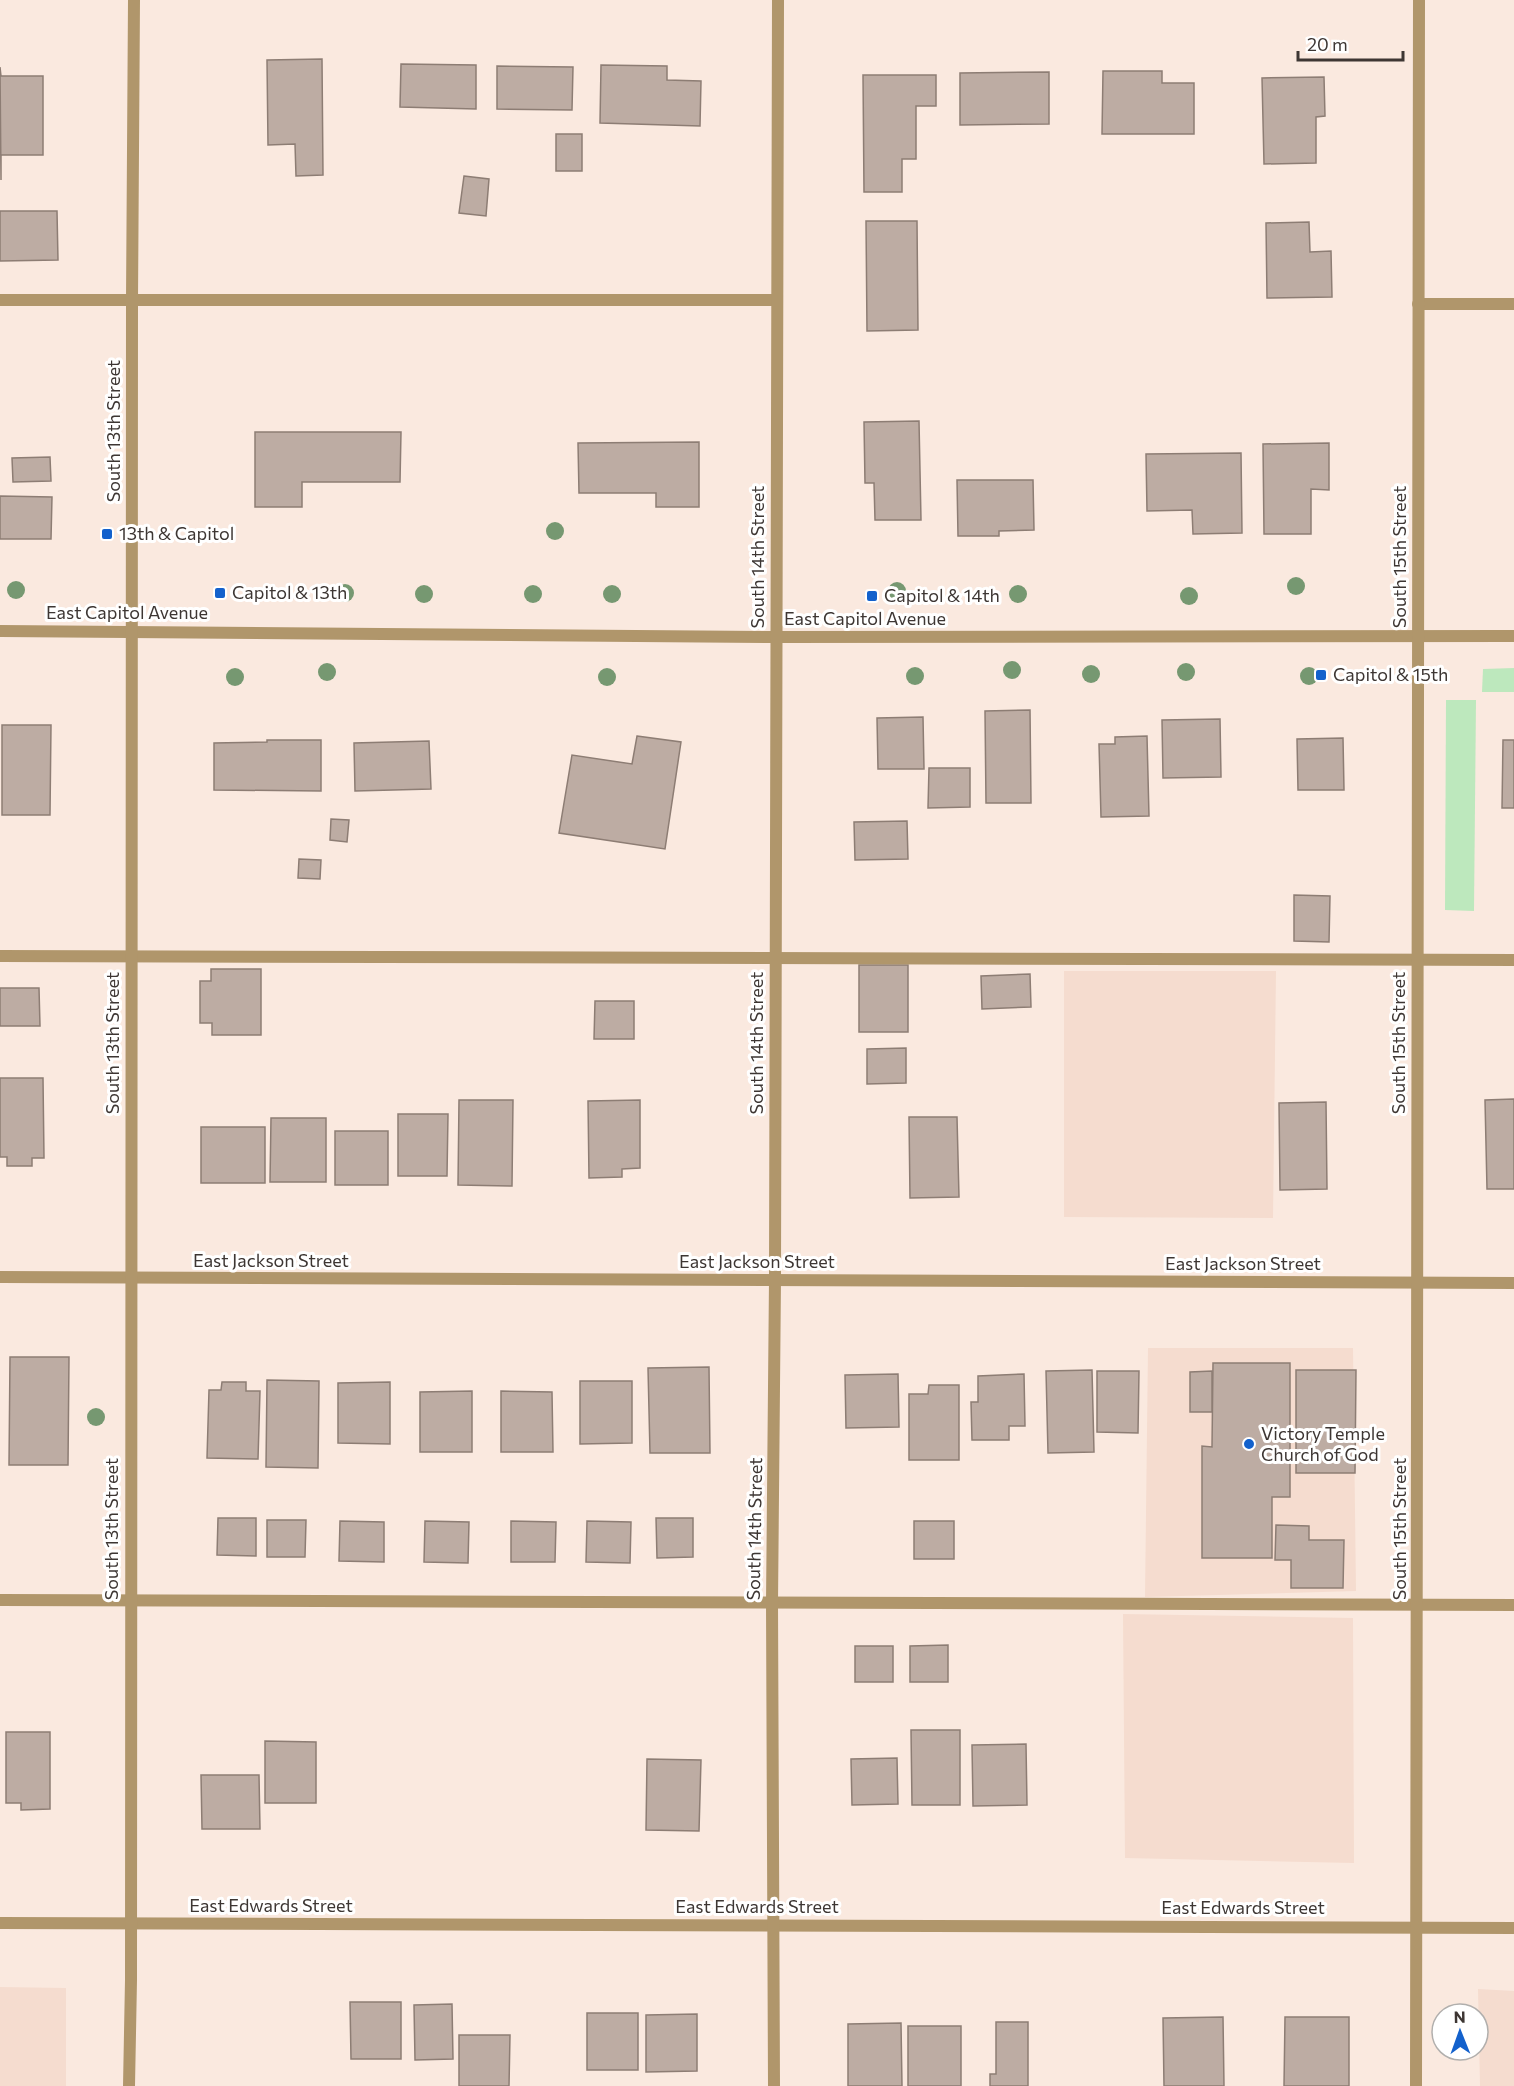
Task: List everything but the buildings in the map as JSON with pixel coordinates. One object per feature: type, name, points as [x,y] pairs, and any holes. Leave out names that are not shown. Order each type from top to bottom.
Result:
[{"type":"street","name":"South 13th Street","points":[[129,2086],[134,0]]},
{"type":"street","name":"South 14th Street","points":[[774,2086],[772,1603],[778,0]]},
{"type":"street","name":"South 15th Street","points":[[1416,2086],[1419,0]]},
{"type":"street","points":[[0,300],[776,300]]},
{"type":"street","points":[[1418,304],[1514,304]]},
{"type":"street","name":"East Capitol Avenue","points":[[0,631],[777,637],[1514,636]]},
{"type":"street","points":[[0,957],[1514,960]]},
{"type":"street","name":"East Jackson Street","points":[[0,1277],[1514,1283]]},
{"type":"street","points":[[0,1600],[1514,1605]]},
{"type":"street","name":"East Edwards Street","points":[[0,1923],[1514,1928]]},
{"type":"shaded area","points":[[1064,971],[1276,971],[1273,1218],[1064,1217]]},
{"type":"shaded area","points":[[1148,1348],[1353,1348],[1356,1591],[1145,1597]]},
{"type":"shaded area","points":[[1123,1614],[1353,1618],[1354,1863],[1125,1858]]},
{"type":"shaded area","points":[[0,1987],[66,1988],[66,2086],[0,2086]]},
{"type":"shaded area","points":[[1478,1989],[1514,1991],[1514,2086],[1480,2086],[1480,2062],[1490,2062],[1490,2002],[1478,2002]]},
{"type":"green space","points":[[1514,668],[1514,692],[1482,692],[1483,669]]},
{"type":"green space","points":[[1446,700],[1476,700],[1474,911],[1445,910]]},
{"type":"place","name":"13th & Capitol","points":[[107,534]]},
{"type":"place","name":"Capitol & 13th","points":[[220,593]]},
{"type":"place","name":"Capitol & 14th","points":[[872,596]]},
{"type":"place","name":"Capitol & 15th","points":[[1321,675]]},
{"type":"place","name":"Victory Temple Church of God","points":[[1249,1444]]}]
